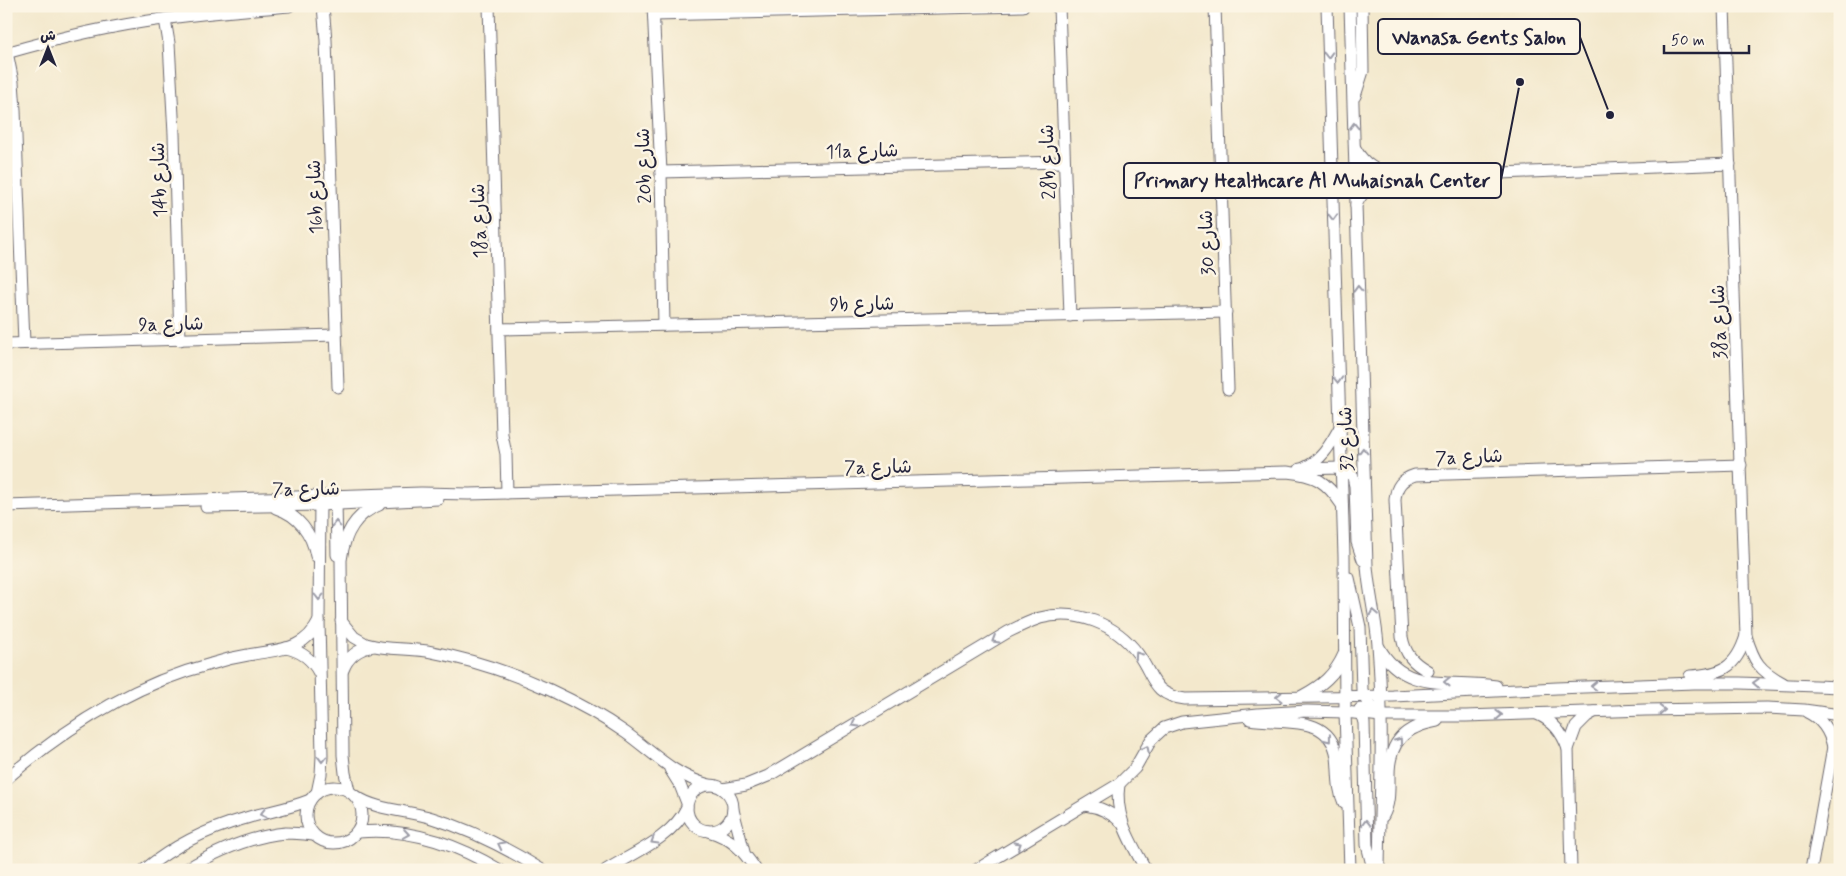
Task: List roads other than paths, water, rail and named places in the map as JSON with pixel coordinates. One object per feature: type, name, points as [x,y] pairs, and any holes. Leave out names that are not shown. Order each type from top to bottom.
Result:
[{"type":"street","points":[[24,343],[16,110],[7,52],[95,30],[165,19],[289,6]]},
{"type":"street","name":"16b شارع","points":[[323,6],[326,40],[338,387]]},
{"type":"street","name":"18a شارع","points":[[489,6],[502,435],[499,460],[503,493]]},
{"type":"street","points":[[654,11],[1024,6]]},
{"type":"street","name":"28b شارع","points":[[1059,6],[1070,316]]},
{"type":"street","name":"شارع 30","points":[[1215,6],[1228,389]]},
{"type":"street","name":"شارع 32","points":[[1327,6],[1344,556],[1345,712],[1350,870]]},
{"type":"street","name":"شارع 32","points":[[1350,6],[1367,566],[1369,592],[1378,645],[1381,716],[1378,870]]},
{"type":"street","points":[[1353,100],[1363,71],[1362,6]]},
{"type":"street","name":"38a شارع","points":[[1724,6],[1746,636],[1752,654],[1761,669],[1787,685]]},
{"type":"street","name":"20b شارع","points":[[654,11],[661,172],[664,325]]},
{"type":"street","name":"14b شارع","points":[[165,19],[169,43],[174,134],[180,340]]},
{"type":"street","points":[[1354,148],[1369,166],[1383,173],[1402,177]]},
{"type":"street","name":"11a شارع","points":[[661,172],[1064,162]]},
{"type":"street","points":[[1356,205],[1359,198],[1370,186],[1384,180],[1402,177],[1730,164]]},
{"type":"street","name":"9b شارع","points":[[499,329],[1226,312]]},
{"type":"street","name":"9a شارع","points":[[6,344],[336,335]]},
{"type":"street","name":"7a شارع","points":[[1288,472],[1300,469],[1314,462],[1325,452],[1340,426]]},
{"type":"street","name":"7a شارع","points":[[1428,672],[1409,656],[1402,637],[1395,500],[1402,481],[1415,475],[1740,465]]},
{"type":"street","points":[[1300,469],[1341,468],[1350,473],[1354,481],[1357,542],[1362,558],[1367,566]]},
{"type":"street","name":"7a شارع","points":[[336,500],[421,492],[469,494],[1288,472],[1317,478],[1330,489],[1342,505]]},
{"type":"street","name":"7a شارع","points":[[6,506],[144,503],[196,499],[336,500],[386,503],[437,499],[469,494]]},
{"type":"street","points":[[320,500],[319,621],[322,765],[313,797],[306,809],[306,818],[308,827],[313,835],[320,840],[336,844],[345,842],[358,832],[363,817],[360,802],[352,794],[343,764],[340,579],[337,550],[336,500]]},
{"type":"street","name":"7a شارع","points":[[144,503],[196,506],[269,506],[320,500]]},
{"type":"street","points":[[340,579],[342,550],[348,532],[368,510],[386,503]]},
{"type":"street","points":[[269,506],[287,512],[302,524],[315,550],[319,576]]},
{"type":"street","points":[[1344,556],[1360,627],[1364,696],[1370,707],[1381,716]]},
{"type":"street","points":[[342,674],[344,667],[353,655],[359,650],[373,646],[415,649],[485,664],[518,676],[576,703],[601,717],[647,749],[669,768],[688,778],[723,789],[746,785],[768,776],[1008,632],[1041,618],[1059,616],[1078,617],[1096,622],[1112,630],[1138,654],[1158,688],[1175,698],[1380,696],[1731,683],[1840,687]]},
{"type":"street","points":[[6,778],[34,754],[66,731],[100,710],[135,692],[208,664],[286,648],[306,639],[319,621]]},
{"type":"street","points":[[341,621],[354,637],[373,646]]},
{"type":"street","name":"38a شارع","points":[[1648,686],[1674,678],[1719,672],[1727,668],[1739,654],[1746,636]]},
{"type":"street","points":[[1378,645],[1393,666],[1406,676],[1416,680],[1438,683],[1484,684],[1512,690]]},
{"type":"street","points":[[286,648],[307,657],[320,674]]},
{"type":"street","points":[[1301,697],[1336,670],[1345,650]]},
{"type":"street","points":[[1346,696],[1356,704],[1362,714],[1364,723],[1366,838],[1369,853],[1378,870]]},
{"type":"street","points":[[976,870],[1118,784],[1135,768],[1151,740],[1164,728],[1182,722],[1282,712],[1345,712],[1381,716],[1466,716],[1767,708],[1804,710],[1840,715]]},
{"type":"street","points":[[1804,710],[1824,725],[1833,747]]},
{"type":"street","points":[[1571,870],[1568,749],[1576,727],[1594,712]]},
{"type":"street","points":[[1535,713],[1550,721],[1556,727],[1568,749]]},
{"type":"street","points":[[1234,716],[1257,720],[1303,722],[1321,730],[1333,745],[1336,754],[1339,788],[1348,808]]},
{"type":"street","points":[[1380,820],[1389,800],[1391,758],[1399,740],[1413,727],[1466,716]]},
{"type":"street","points":[[1811,870],[1833,747],[1840,736]]},
{"type":"street","points":[[669,768],[680,785],[692,821],[697,827],[722,836],[744,852]]},
{"type":"street","points":[[1118,784],[1118,808],[1122,824]]},
{"type":"street","points":[[606,870],[670,830],[683,816],[690,796],[695,790],[709,785]]},
{"type":"street","points":[[144,870],[180,846],[210,831],[242,819],[284,809],[333,787],[341,788],[373,805],[428,817],[473,832],[515,853],[542,870]]},
{"type":"street","points":[[723,789],[732,802],[744,852],[756,870]]},
{"type":"street","points":[[1085,805],[1101,808],[1116,817],[1122,824],[1146,870]]},
{"type":"street","points":[[704,830],[720,828],[726,824],[733,810]]},
{"type":"street","points":[[358,832],[384,831],[425,837],[464,850],[500,870]]},
{"type":"street","points":[[185,870],[223,851],[250,841],[286,833],[313,835]]},
{"type":"place","name":"Primary Healthcare Al Muhaisnah Center","points":[[1520,82]]},
{"type":"place","name":"Wanasa Gents Salon","points":[[1610,115]]}]
